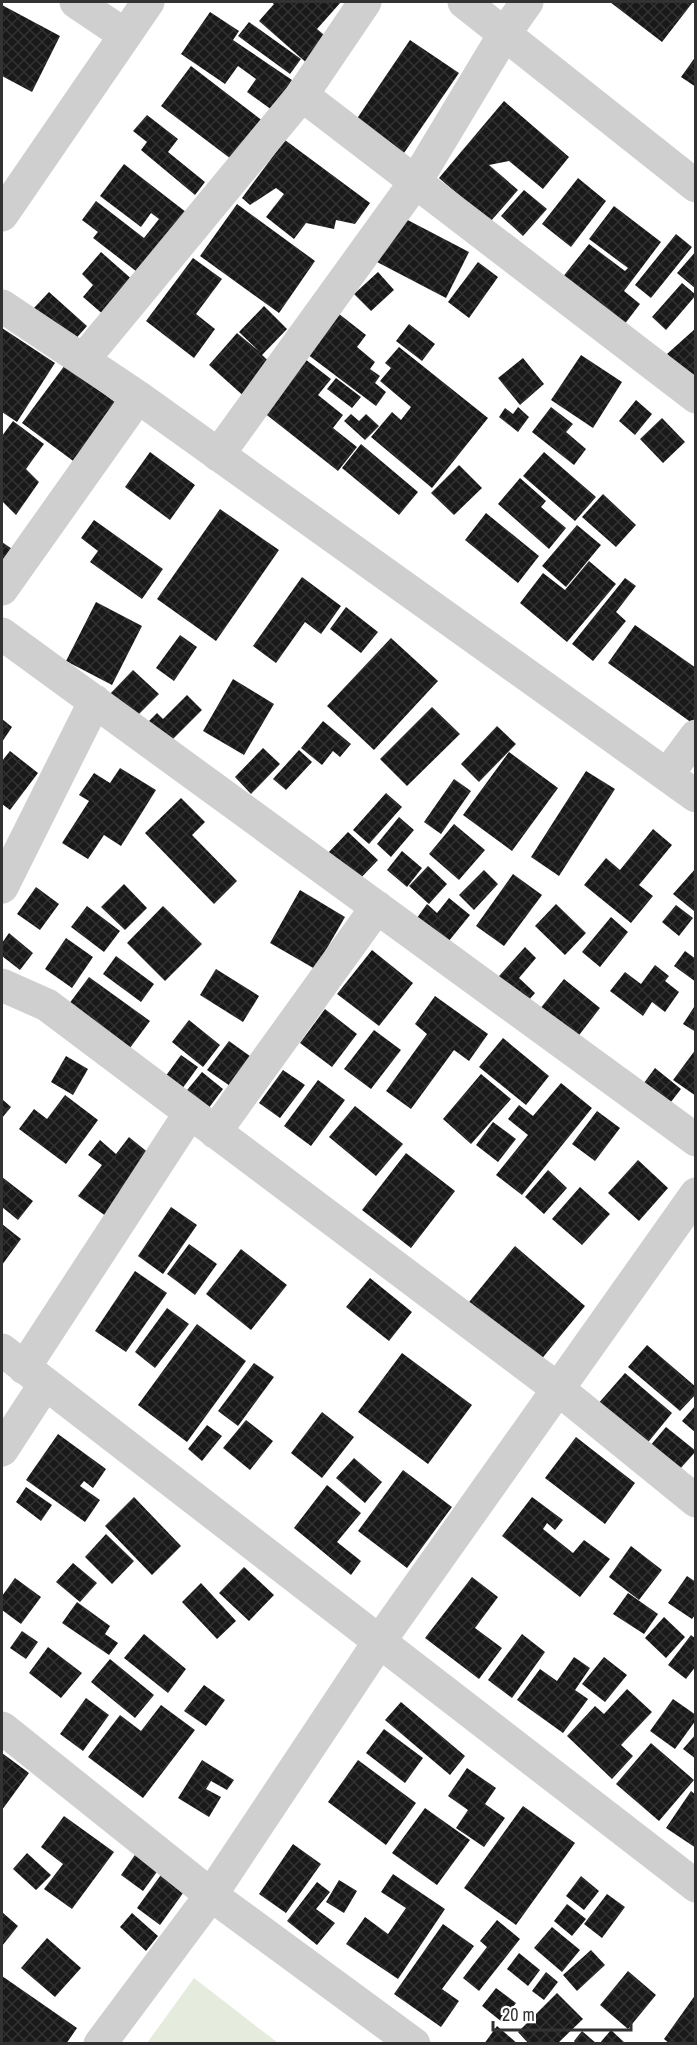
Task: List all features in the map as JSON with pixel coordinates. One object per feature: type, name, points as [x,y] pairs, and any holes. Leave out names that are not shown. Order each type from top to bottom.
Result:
[{"type":"street","points":[[76,2],[125,35]]},
{"type":"street","points":[[2,215],[148,2]]},
{"type":"street","points":[[83,360],[302,95],[364,2]]},
{"type":"street","points":[[464,2],[696,186]]},
{"type":"street","points":[[218,454],[416,181],[526,2]]},
{"type":"street","points":[[302,95],[696,397]]},
{"type":"street","points":[[2,306],[138,397],[696,796]]},
{"type":"street","points":[[2,589],[138,397]]},
{"type":"street","points":[[2,634],[696,1140]]},
{"type":"street","points":[[2,887],[94,701]]},
{"type":"street","points":[[667,775],[696,736]]},
{"type":"street","points":[[2,1450],[24,1367],[203,1122],[377,907]]},
{"type":"street","points":[[2,985],[47,1005],[558,1389],[696,1501]]},
{"type":"street","points":[[100,2043],[211,1895],[379,1642],[696,1194]]},
{"type":"street","points":[[24,1367],[696,1886]]},
{"type":"street","points":[[2,1728],[211,1895],[414,2043]]},
{"type":"shaded area","points":[[194,1978],[278,2043],[147,2043]]},
{"type":"building","points":[[271,2],[341,2],[317,29],[330,40],[309,65],[259,21],[274,4]]},
{"type":"building","points":[[610,2],[693,2],[662,42]]},
{"type":"building","points":[[2,5],[60,36],[32,92],[2,76]]},
{"type":"building","points":[[210,12],[239,31],[233,40],[292,80],[272,110],[247,92],[256,79],[238,66],[225,84],[181,54]]},
{"type":"building","points":[[249,22],[301,59],[290,74],[238,36]]},
{"type":"building","points":[[410,40],[459,73],[404,153],[356,120]]},
{"type":"building","points":[[696,56],[696,87],[681,77]]},
{"type":"building","points":[[191,66],[268,125],[239,165],[161,106]]},
{"type":"building","points":[[504,101],[569,157],[543,189],[509,161],[489,165],[518,190],[490,222],[439,178]]},
{"type":"building","points":[[147,115],[178,139],[168,152],[205,182],[195,195],[141,150],[147,142],[133,131]]},
{"type":"building","points":[[285,140],[370,203],[355,224],[336,220],[334,229],[306,223],[294,239],[266,217],[284,194],[276,188],[250,205],[242,198]]},
{"type":"building","points":[[124,164],[191,216],[145,278],[93,238],[98,232],[82,220],[96,201],[144,238],[159,219],[151,213],[141,227],[100,196]]},
{"type":"building","points":[[578,178],[606,201],[571,247],[542,224]]},
{"type":"building","points":[[524,190],[547,209],[523,236],[501,216]]},
{"type":"building","points":[[237,204],[315,261],[279,313],[200,256]]},
{"type":"building","points":[[614,206],[661,242],[624,291],[640,304],[624,325],[562,278],[589,244],[625,271],[628,268],[589,239]]},
{"type":"building","points":[[400,216],[469,252],[446,298],[377,262]]},
{"type":"building","points":[[676,234],[692,247],[651,298],[635,285]]},
{"type":"building","points":[[696,251],[696,289],[677,273]]},
{"type":"building","points":[[101,252],[135,282],[105,316],[83,297],[93,285],[82,274]]},
{"type":"building","points":[[193,258],[222,279],[196,314],[215,329],[194,358],[146,321]]},
{"type":"building","points":[[478,262],[498,277],[469,318],[448,302]]},
{"type":"building","points":[[378,272],[394,290],[371,311],[354,294]]},
{"type":"building","points":[[682,283],[696,295],[666,330],[652,317]]},
{"type":"building","points":[[49,292],[87,326],[72,343],[34,308]]},
{"type":"building","points":[[264,306],[287,329],[262,355],[275,367],[247,399],[209,365],[237,333],[260,352],[239,332]]},
{"type":"building","points":[[334,310],[366,335],[357,347],[375,362],[370,369],[380,376],[375,383],[386,392],[376,406],[303,351]]},
{"type":"building","points":[[409,324],[435,344],[422,361],[396,341]]},
{"type":"building","points":[[2,328],[55,363],[17,422],[2,412]]},
{"type":"building","points":[[696,328],[696,385],[667,354]]},
{"type":"building","points":[[399,347],[488,418],[432,488],[371,437],[392,412],[401,420],[411,407],[380,381],[391,368],[385,363]]},
{"type":"building","points":[[581,355],[622,382],[593,428],[551,400]]},
{"type":"building","points":[[523,358],[544,384],[520,405],[498,378]]},
{"type":"building","points":[[305,359],[331,379],[318,395],[343,415],[333,428],[357,447],[338,471],[263,412]]},
{"type":"building","points":[[65,365],[123,408],[80,466],[22,423]]},
{"type":"building","points":[[336,378],[361,397],[352,408],[327,389]]},
{"type":"building","points":[[636,400],[652,414],[635,435],[619,421]]},
{"type":"building","points":[[518,407],[529,417],[518,432],[499,417],[505,408],[513,414]]},
{"type":"building","points":[[551,407],[573,424],[566,432],[586,449],[574,465],[532,432]]},
{"type":"building","points":[[351,414],[359,421],[366,414],[379,426],[365,440],[344,421]]},
{"type":"building","points":[[662,418],[685,442],[663,463],[640,439]]},
{"type":"building","points":[[13,421],[44,444],[26,469],[39,482],[16,515],[2,501],[2,436]]},
{"type":"building","points":[[361,444],[418,492],[399,515],[342,468]]},
{"type":"building","points":[[150,452],[195,485],[170,520],[125,487]]},
{"type":"building","points":[[544,452],[596,497],[575,521],[523,476]]},
{"type":"building","points":[[459,465],[482,488],[454,515],[431,493]]},
{"type":"building","points":[[520,478],[546,501],[541,507],[566,528],[549,549],[498,504]]},
{"type":"building","points":[[603,494],[636,525],[616,547],[582,517]]},
{"type":"building","points":[[220,509],[279,550],[216,641],[157,599]]},
{"type":"building","points":[[486,513],[539,556],[518,583],[465,540]]},
{"type":"building","points":[[94,520],[163,569],[142,599],[90,562],[98,551],[81,538]]},
{"type":"building","points":[[577,525],[601,545],[566,587],[542,566]]},
{"type":"building","points":[[2,542],[15,551],[2,571]]},
{"type":"building","points":[[589,561],[616,584],[567,642],[520,603],[543,573],[565,590]]},
{"type":"building","points":[[302,577],[341,606],[321,634],[305,622],[276,663],[253,646]]},
{"type":"building","points":[[625,578],[636,586],[616,612],[626,621],[593,661],[572,644]]},
{"type":"building","points":[[96,602],[142,626],[112,685],[66,661]]},
{"type":"building","points":[[346,607],[378,632],[361,653],[330,629]]},
{"type":"building","points":[[635,625],[696,668],[696,717],[692,723],[608,663]]},
{"type":"building","points":[[180,635],[197,647],[174,681],[156,668]]},
{"type":"building","points":[[391,638],[438,681],[374,750],[327,706]]},
{"type":"building","points":[[133,670],[159,694],[133,720],[108,696]]},
{"type":"building","points":[[233,679],[274,704],[244,755],[203,731]]},
{"type":"building","points":[[187,695],[202,710],[168,744],[147,723],[157,713],[163,719]]},
{"type":"building","points":[[432,707],[460,734],[407,786],[380,759]]},
{"type":"building","points":[[2,719],[12,727],[2,742]]},
{"type":"building","points":[[323,721],[351,744],[340,757],[333,751],[322,765],[301,748]]},
{"type":"building","points":[[497,726],[516,744],[479,782],[461,764]]},
{"type":"building","points":[[263,748],[280,764],[251,794],[235,777]]},
{"type":"building","points":[[299,750],[312,762],[286,790],[273,779]]},
{"type":"building","points":[[10,751],[38,773],[10,810],[2,804],[2,761]]},
{"type":"building","points":[[509,752],[558,788],[512,851],[463,815]]},
{"type":"building","points":[[120,768],[156,790],[121,846],[104,835],[88,859],[62,843],[89,801],[79,795],[94,773],[110,783]]},
{"type":"building","points":[[586,771],[615,789],[559,876],[531,857]]},
{"type":"building","points":[[454,779],[471,791],[441,834],[424,822]]},
{"type":"building","points":[[386,793],[402,807],[369,844],[353,830]]},
{"type":"building","points":[[181,798],[205,822],[192,835],[237,881],[214,904],[145,833]]},
{"type":"building","points":[[399,817],[414,830],[391,857],[377,844]]},
{"type":"building","points":[[454,824],[485,850],[459,880],[429,854]]},
{"type":"building","points":[[653,829],[672,845],[639,885],[653,896],[631,923],[584,885],[606,858],[620,870]]},
{"type":"building","points":[[348,832],[378,860],[356,883],[327,854]]},
{"type":"building","points":[[402,851],[422,868],[407,887],[387,870]]},
{"type":"building","points":[[428,866],[447,884],[429,904],[409,886]]},
{"type":"building","points":[[696,868],[696,910],[694,911],[673,894]]},
{"type":"building","points":[[484,870],[498,884],[474,910],[459,895]]},
{"type":"building","points":[[513,874],[542,895],[504,946],[476,926]]},
{"type":"building","points":[[124,884],[147,908],[125,930],[101,907]]},
{"type":"building","points":[[36,887],[59,904],[40,930],[17,914]]},
{"type":"building","points":[[300,890],[345,917],[315,969],[270,943]]},
{"type":"building","points":[[449,898],[470,915],[444,947],[414,922],[427,904],[437,913]]},
{"type":"building","points":[[556,904],[586,933],[565,955],[535,926]]},
{"type":"building","points":[[676,905],[693,918],[679,936],[662,922]]},
{"type":"building","points":[[87,906],[120,931],[104,952],[71,927]]},
{"type":"building","points":[[163,906],[202,944],[165,981],[127,943]]},
{"type":"building","points":[[611,917],[628,932],[600,967],[582,952]]},
{"type":"building","points":[[9,933],[33,953],[20,970],[2,956],[2,943]]},
{"type":"building","points":[[66,938],[93,957],[72,988],[45,969]]},
{"type":"building","points":[[525,947],[536,958],[519,978],[535,993],[521,1009],[492,984]]},
{"type":"building","points":[[372,950],[413,983],[379,1026],[337,994]]},
{"type":"building","points":[[685,951],[696,959],[696,982],[674,966]]},
{"type":"building","points":[[116,956],[154,984],[141,1002],[103,974]]},
{"type":"building","points":[[655,965],[669,976],[665,981],[679,992],[665,1012],[652,1002],[643,1016],[610,991],[625,972],[641,984]]},
{"type":"building","points":[[216,969],[259,996],[243,1022],[200,995]]},
{"type":"building","points":[[89,977],[150,1021],[127,1052],[66,1008]]},
{"type":"building","points":[[564,979],[600,1008],[576,1039],[539,1010]]},
{"type":"building","points":[[435,996],[488,1034],[469,1061],[454,1050],[411,1109],[386,1091],[427,1034],[415,1024]]},
{"type":"building","points":[[696,1004],[696,1032],[683,1024]]},
{"type":"building","points":[[325,1009],[357,1034],[332,1067],[300,1043]]},
{"type":"building","points":[[189,1020],[220,1045],[203,1067],[172,1042]]},
{"type":"building","points":[[374,1030],[401,1050],[371,1089],[344,1069]]},
{"type":"building","points":[[503,1038],[549,1076],[526,1105],[479,1067]]},
{"type":"building","points":[[229,1041],[254,1059],[233,1088],[207,1070]]},
{"type":"building","points":[[696,1049],[696,1096],[673,1080]]},
{"type":"building","points":[[181,1055],[198,1067],[182,1089],[165,1077]]},
{"type":"building","points":[[66,1056],[88,1069],[73,1095],[51,1082]]},
{"type":"building","points":[[655,1068],[681,1089],[667,1107],[641,1087]]},
{"type":"building","points":[[283,1070],[305,1085],[280,1118],[259,1103]]},
{"type":"building","points":[[202,1072],[223,1089],[205,1113],[183,1095]]},
{"type":"building","points":[[481,1074],[511,1099],[471,1144],[443,1119]]},
{"type":"building","points":[[318,1080],[345,1100],[311,1146],[284,1126]]},
{"type":"building","points":[[561,1083],[592,1108],[522,1195],[496,1175],[528,1135],[508,1119],[519,1105],[533,1116]]},
{"type":"building","points":[[65,1095],[98,1120],[66,1164],[19,1129],[34,1109],[47,1119]]},
{"type":"building","points":[[2,1099],[11,1107],[2,1118]]},
{"type":"building","points":[[355,1106],[403,1144],[376,1176],[329,1137]]},
{"type":"building","points":[[597,1111],[620,1128],[595,1161],[572,1144]]},
{"type":"building","points":[[493,1122],[516,1139],[498,1162],[476,1145]]},
{"type":"building","points":[[129,1137],[156,1159],[110,1219],[78,1196],[102,1165],[88,1155],[100,1140],[116,1154]]},
{"type":"building","points":[[406,1153],[455,1191],[411,1248],[362,1210]]},
{"type":"building","points":[[638,1160],[668,1188],[639,1221],[608,1193]]},
{"type":"building","points":[[548,1170],[567,1188],[544,1214],[525,1197]]},
{"type":"building","points":[[2,1177],[33,1201],[18,1220],[2,1207]]},
{"type":"building","points":[[580,1187],[610,1214],[582,1245],[552,1219]]},
{"type":"building","points":[[171,1207],[197,1225],[163,1274],[138,1256]]},
{"type":"building","points":[[2,1224],[21,1239],[2,1265]]},
{"type":"building","points":[[189,1244],[217,1264],[195,1295],[167,1274]]},
{"type":"building","points":[[515,1246],[585,1306],[535,1367],[465,1307]]},
{"type":"building","points":[[241,1249],[287,1285],[251,1330],[206,1294]]},
{"type":"building","points":[[135,1271],[167,1293],[126,1352],[95,1331]]},
{"type":"building","points":[[370,1278],[412,1312],[389,1341],[346,1307]]},
{"type":"building","points":[[167,1308],[189,1324],[155,1368],[135,1352]]},
{"type":"building","points":[[197,1324],[246,1361],[187,1442],[138,1405]]},
{"type":"building","points":[[647,1345],[696,1387],[696,1394],[680,1411],[628,1367]]},
{"type":"building","points":[[402,1353],[472,1405],[428,1464],[358,1412]]},
{"type":"building","points":[[254,1363],[274,1377],[238,1426],[218,1411]]},
{"type":"building","points":[[625,1373],[672,1413],[645,1446],[597,1405]]},
{"type":"building","points":[[696,1405],[696,1433],[682,1421]]},
{"type":"building","points":[[322,1412],[354,1437],[322,1478],[291,1453]]},
{"type":"building","points":[[246,1420],[273,1441],[250,1470],[223,1448]]},
{"type":"building","points":[[207,1425],[222,1436],[202,1461],[188,1449]]},
{"type":"building","points":[[666,1427],[696,1451],[672,1478],[644,1453]]},
{"type":"building","points":[[58,1434],[106,1469],[93,1488],[84,1481],[80,1486],[100,1500],[85,1522],[26,1480]]},
{"type":"building","points":[[576,1437],[635,1483],[605,1524],[545,1478]]},
{"type":"building","points":[[354,1458],[382,1482],[365,1503],[336,1478]]},
{"type":"building","points":[[403,1470],[452,1507],[407,1568],[358,1531]]},
{"type":"building","points":[[327,1485],[361,1513],[337,1542],[361,1561],[351,1575],[294,1528]]},
{"type":"building","points":[[26,1487],[52,1505],[41,1521],[16,1502]]},
{"type":"building","points":[[134,1497],[181,1546],[152,1575],[105,1526]]},
{"type":"building","points":[[532,1497],[563,1520],[555,1530],[547,1523],[543,1529],[573,1553],[584,1540],[610,1559],[580,1597],[502,1536]]},
{"type":"building","points":[[106,1534],[134,1561],[112,1584],[85,1557]]},
{"type":"building","points":[[631,1546],[662,1570],[639,1600],[609,1577]]},
{"type":"building","points":[[73,1563],[97,1583],[80,1602],[56,1582]]},
{"type":"building","points":[[244,1567],[274,1595],[249,1621],[219,1593]]},
{"type":"building","points":[[687,1576],[696,1582],[696,1614],[692,1619],[668,1603]]},
{"type":"building","points":[[472,1577],[498,1597],[475,1628],[502,1648],[479,1679],[425,1638]]},
{"type":"building","points":[[15,1578],[41,1597],[21,1624],[2,1610],[2,1596]]},
{"type":"building","points":[[201,1583],[236,1621],[217,1639],[182,1602]]},
{"type":"building","points":[[628,1593],[658,1614],[644,1634],[613,1614]]},
{"type":"building","points":[[77,1602],[110,1626],[105,1634],[118,1643],[109,1655],[62,1623]]},
{"type":"building","points":[[664,1617],[685,1637],[666,1658],[645,1638]]},
{"type":"building","points":[[22,1631],[38,1642],[26,1659],[10,1648]]},
{"type":"building","points":[[144,1634],[186,1669],[168,1693],[124,1658]]},
{"type":"building","points":[[522,1634],[545,1652],[512,1698],[488,1680]]},
{"type":"building","points":[[691,1635],[696,1639],[696,1666],[686,1679],[668,1665]]},
{"type":"building","points":[[48,1647],[82,1673],[61,1698],[29,1673]]},
{"type":"building","points":[[574,1657],[590,1668],[575,1690],[588,1699],[563,1733],[517,1700],[540,1669],[557,1681]]},
{"type":"building","points":[[604,1657],[627,1675],[605,1702],[582,1684]]},
{"type":"building","points":[[110,1659],[154,1695],[135,1718],[91,1682]]},
{"type":"building","points":[[204,1685],[225,1700],[206,1726],[184,1711]]},
{"type":"building","points":[[627,1689],[652,1712],[621,1745],[633,1756],[612,1779],[567,1736],[595,1706],[604,1714]]},
{"type":"building","points":[[86,1698],[109,1715],[83,1751],[60,1734]]},
{"type":"building","points":[[673,1699],[696,1715],[696,1720],[675,1749],[650,1731]]},
{"type":"building","points":[[401,1702],[465,1756],[450,1775],[385,1720]]},
{"type":"building","points":[[161,1705],[195,1730],[143,1798],[88,1757],[120,1715],[141,1731]]},
{"type":"building","points":[[384,1729],[423,1758],[405,1783],[366,1753]]},
{"type":"building","points":[[696,1734],[696,1759],[683,1749]]},
{"type":"building","points":[[651,1743],[694,1780],[659,1821],[616,1784]]},
{"type":"building","points":[[2,1753],[29,1773],[2,1810]]},
{"type":"building","points":[[202,1760],[234,1780],[227,1790],[211,1781],[206,1789],[221,1797],[209,1817],[178,1798]]},
{"type":"building","points":[[358,1760],[416,1803],[386,1845],[328,1802]]},
{"type":"building","points":[[467,1768],[496,1788],[485,1804],[505,1818],[484,1847],[456,1828],[468,1810],[448,1796]]},
{"type":"building","points":[[691,1791],[696,1795],[696,1848],[666,1828]]},
{"type":"building","points":[[523,1806],[575,1843],[516,1925],[464,1888]]},
{"type":"building","points":[[425,1808],[470,1840],[437,1885],[392,1853]]},
{"type":"building","points":[[64,1816],[114,1852],[72,1909],[44,1889],[63,1864],[41,1847]]},
{"type":"building","points":[[293,1844],[321,1864],[286,1913],[259,1894]]},
{"type":"building","points":[[137,1852],[159,1869],[143,1891],[121,1875]]},
{"type":"building","points":[[27,1853],[51,1875],[36,1890],[13,1869]]},
{"type":"building","points":[[163,1872],[186,1889],[160,1925],[137,1908]]},
{"type":"building","points":[[393,1874],[445,1909],[398,1979],[346,1944],[365,1917],[388,1934],[406,1908],[381,1892]]},
{"type":"building","points":[[581,1876],[599,1891],[584,1910],[566,1896]]},
{"type":"building","points":[[339,1880],[357,1891],[344,1913],[326,1902]]},
{"type":"building","points":[[317,1882],[330,1892],[316,1909],[335,1923],[317,1945],[287,1921]]},
{"type":"building","points":[[607,1894],[625,1907],[602,1938],[584,1924]]},
{"type":"building","points":[[567,1904],[586,1919],[572,1936],[554,1921]]},
{"type":"building","points":[[2,1912],[18,1926],[2,1946]]},
{"type":"building","points":[[132,1913],[158,1936],[146,1951],[120,1927]]},
{"type":"building","points":[[497,1920],[520,1939],[479,1991],[463,1978],[487,1947],[480,1941]]},
{"type":"building","points":[[443,1924],[474,1946],[442,1989],[459,2001],[441,2027],[394,1994]]},
{"type":"building","points":[[552,1927],[580,1950],[562,1972],[534,1948]]},
{"type":"building","points":[[47,1938],[81,1968],[55,1997],[21,1968]]},
{"type":"building","points":[[591,1950],[605,1965],[577,1991],[563,1975]]},
{"type":"building","points":[[519,1953],[540,1970],[528,1986],[507,1969]]},
{"type":"building","points":[[628,1971],[656,1995],[628,2029],[600,2005]]},
{"type":"building","points":[[546,1972],[558,1982],[544,2000],[532,1991]]},
{"type":"building","points":[[2,1976],[77,2028],[66,2044],[2,2042]]},
{"type":"building","points":[[496,1988],[516,2003],[502,2022],[482,2006]]},
{"type":"building","points":[[557,1993],[583,2019],[557,2044],[529,2044],[518,2032]]},
{"type":"building","points":[[696,1994],[696,2044],[670,2044],[664,2039]]},
{"type":"building","points":[[497,2026],[518,2044],[484,2044]]},
{"type":"building","points":[[611,2030],[626,2044],[599,2044]]},
{"type":"building","points":[[582,2031],[597,2044],[576,2044],[574,2041]]}]
